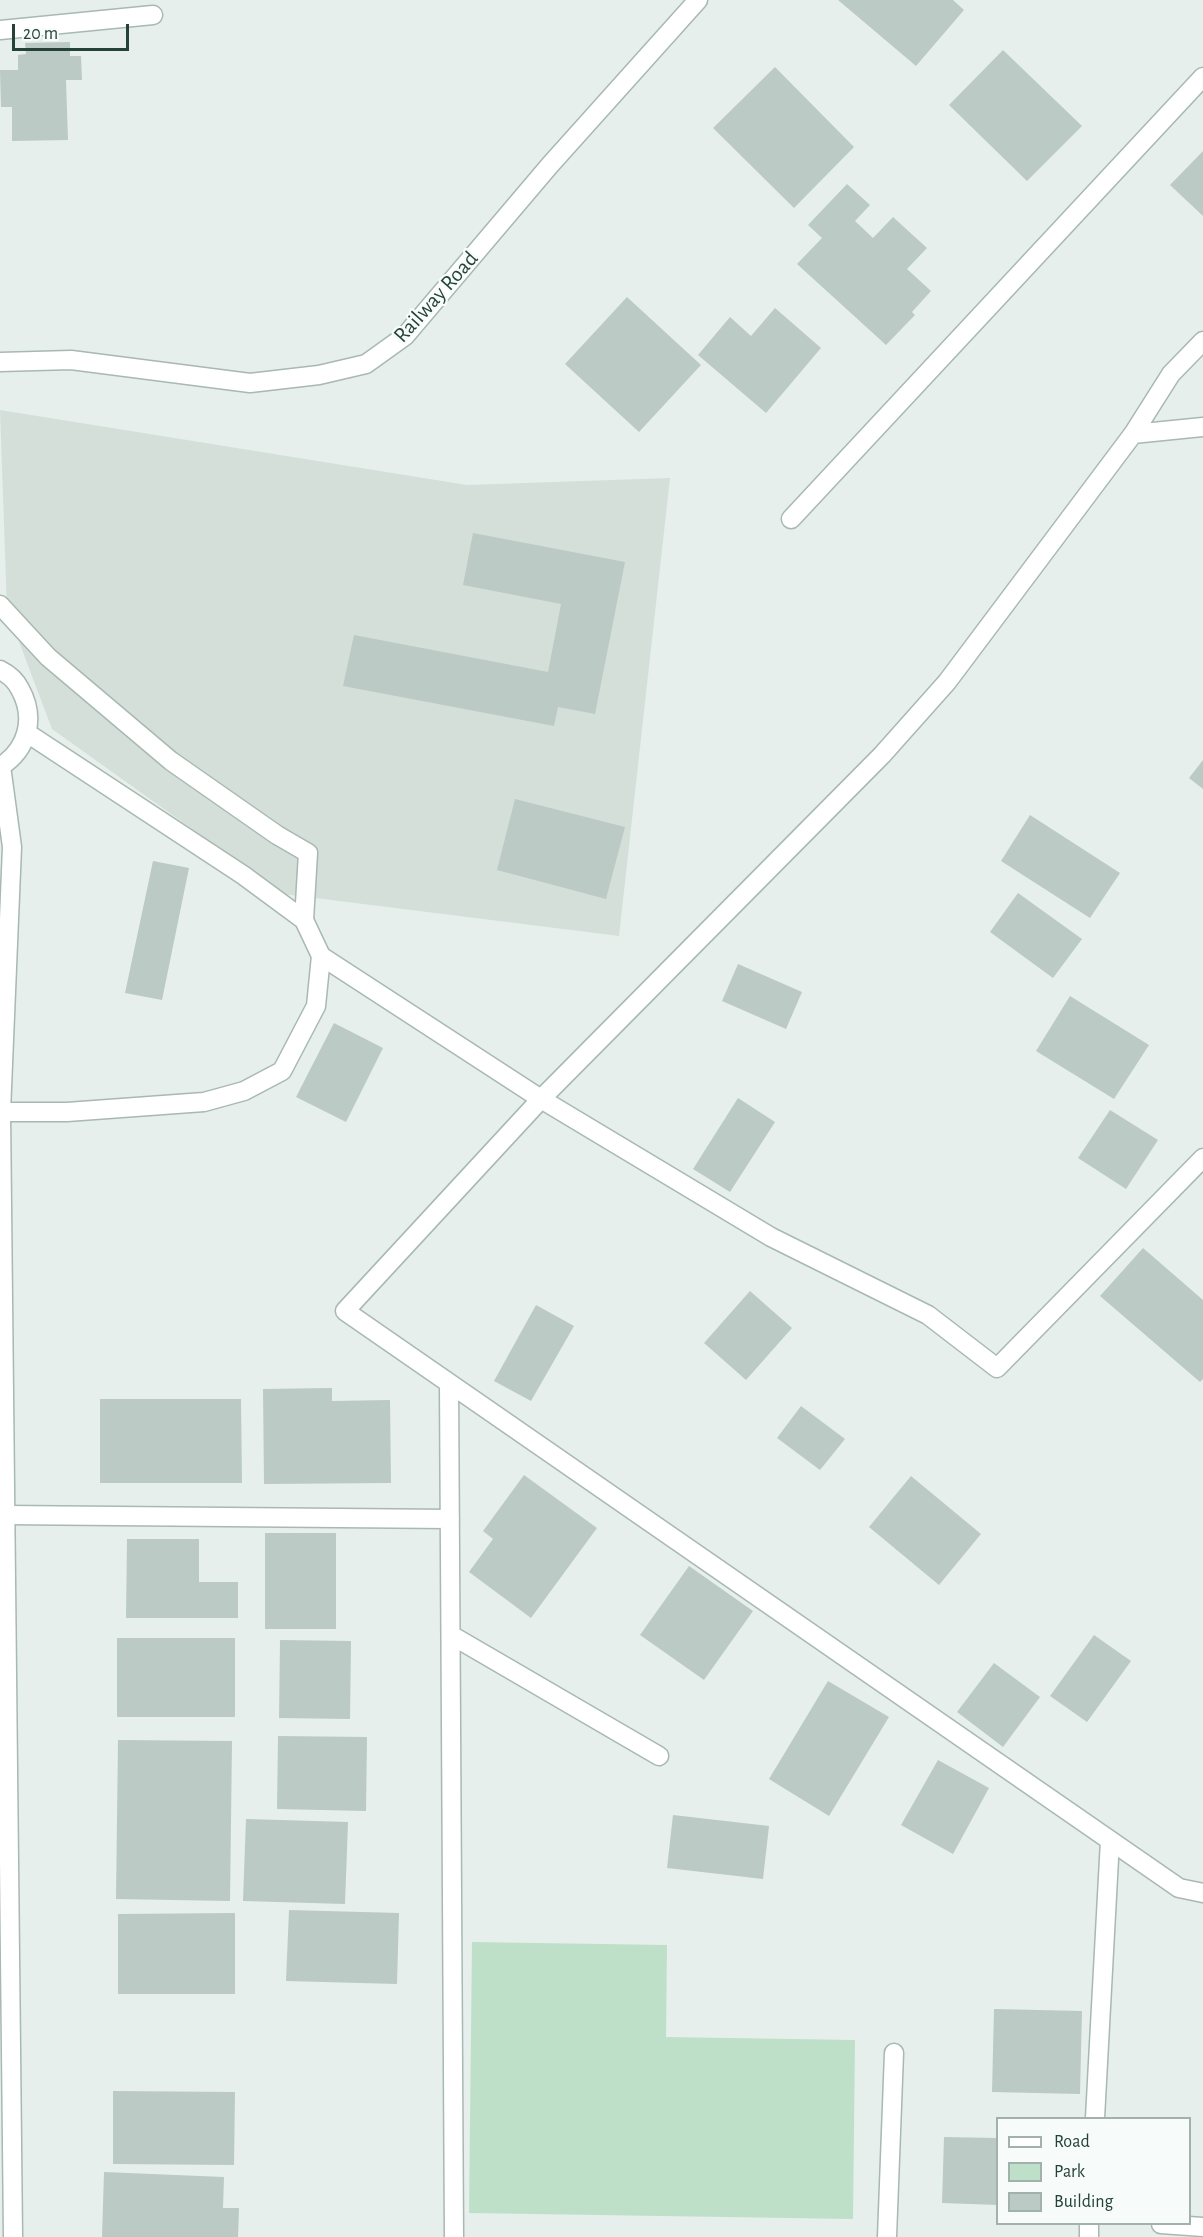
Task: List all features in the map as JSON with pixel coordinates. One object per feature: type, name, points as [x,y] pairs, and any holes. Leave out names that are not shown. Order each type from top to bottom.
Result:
[{"type":"street","name":"Railway Road","points":[[0,362],[70,360],[250,382],[319,375],[366,364],[405,336],[550,165],[698,0]]},
{"type":"street","points":[[0,30],[153,15]]},
{"type":"street","points":[[791,519],[1203,77]]},
{"type":"street","points":[[1203,341],[1171,374],[1133,434],[947,682],[882,755],[541,1099],[345,1311],[1179,1888],[1203,1893]]},
{"type":"street","points":[[1133,434],[1203,427]]},
{"type":"street","points":[[0,605],[48,657],[171,761],[277,835],[308,853],[304,920]]},
{"type":"street","points":[[0,670],[17,683],[25,699],[29,716],[27,733],[21,746],[13,758],[1,766],[12,847],[1,1112],[13,2237]]},
{"type":"street","points":[[1,1112],[67,1112],[204,1102],[244,1091],[282,1071],[316,1006],[321,956],[304,920],[243,874],[27,733]]},
{"type":"street","points":[[321,956],[541,1099],[771,1237],[928,1315],[997,1368],[1203,1158]]},
{"type":"street","points":[[449,1383],[454,2237]]},
{"type":"street","points":[[5,1515],[450,1520]]},
{"type":"street","points":[[451,1635],[659,1756]]},
{"type":"street","points":[[1095,2117],[1110,1840]]},
{"type":"street","points":[[886,2237],[894,2053]]},
{"type":"street","points":[[1182,2225],[1203,2227]]},
{"type":"shaded area","points":[[0,410],[467,485],[670,478],[619,936],[283,894],[52,729],[7,610]]},
{"type":"green space","points":[[472,1942],[667,1945],[666,2037],[855,2040],[853,2219],[469,2213]]},
{"type":"building","points":[[838,0],[953,0],[964,10],[916,66]]},
{"type":"building","points":[[70,42],[70,56],[81,56],[82,80],[66,80],[68,140],[12,141],[12,107],[1,107],[0,70],[18,70],[18,55],[26,54],[25,43]]},
{"type":"building","points":[[1003,50],[1082,126],[1027,181],[949,105]]},
{"type":"building","points":[[775,67],[854,147],[794,208],[713,128]]},
{"type":"building","points":[[1203,151],[1203,216],[1170,185]]},
{"type":"building","points":[[847,184],[870,205],[855,221],[873,238],[893,217],[927,248],[907,269],[931,291],[912,312],[915,315],[886,345],[797,264],[822,238],[808,225]]},
{"type":"building","points":[[627,297],[701,365],[639,432],[565,364]]},
{"type":"building","points":[[775,308],[821,348],[766,413],[698,355],[730,317],[751,336]]},
{"type":"building","points":[[473,533],[625,562],[595,714],[558,707],[554,726],[343,686],[354,635],[548,672],[561,604],[463,585]]},
{"type":"building","points":[[1203,760],[1203,789],[1189,778]]},
{"type":"building","points":[[515,799],[625,827],[606,899],[497,870]]},
{"type":"building","points":[[1030,815],[1120,873],[1090,918],[1001,861]]},
{"type":"building","points":[[153,861],[189,868],[162,1000],[125,993]]},
{"type":"building","points":[[1018,893],[1082,939],[1053,978],[990,932]]},
{"type":"building","points":[[738,964],[802,992],[786,1029],[722,1001]]},
{"type":"building","points":[[1070,996],[1149,1045],[1114,1099],[1036,1051]]},
{"type":"building","points":[[334,1023],[383,1048],[346,1122],[296,1097]]},
{"type":"building","points":[[738,1098],[775,1122],[730,1192],[693,1169]]},
{"type":"building","points":[[1110,1110],[1158,1140],[1126,1189],[1078,1158]]},
{"type":"building","points":[[1143,1248],[1203,1300],[1203,1379],[1200,1382],[1100,1296]]},
{"type":"building","points":[[750,1291],[792,1328],[746,1380],[704,1343]]},
{"type":"building","points":[[536,1305],[574,1326],[531,1401],[494,1381]]},
{"type":"building","points":[[332,1388],[332,1401],[390,1400],[391,1483],[264,1484],[263,1389]]},
{"type":"building","points":[[100,1399],[241,1399],[242,1483],[100,1483]]},
{"type":"building","points":[[801,1406],[845,1439],[820,1470],[777,1438]]},
{"type":"building","points":[[524,1475],[597,1528],[531,1618],[469,1572],[493,1539],[483,1531]]},
{"type":"building","points":[[911,1476],[981,1534],[939,1585],[869,1527]]},
{"type":"building","points":[[265,1533],[336,1533],[336,1629],[265,1629]]},
{"type":"building","points":[[127,1539],[199,1539],[199,1582],[238,1582],[238,1618],[126,1618]]},
{"type":"building","points":[[689,1566],[753,1611],[704,1680],[640,1635]]},
{"type":"building","points":[[1094,1635],[1131,1661],[1087,1722],[1050,1696]]},
{"type":"building","points":[[117,1638],[235,1638],[235,1717],[117,1717]]},
{"type":"building","points":[[280,1640],[351,1641],[350,1719],[279,1718]]},
{"type":"building","points":[[994,1663],[1040,1697],[1003,1747],[957,1712]]},
{"type":"building","points":[[828,1681],[889,1717],[829,1816],[769,1779]]},
{"type":"building","points":[[278,1736],[367,1737],[366,1811],[277,1809]]},
{"type":"building","points":[[118,1740],[232,1741],[230,1901],[116,1899]]},
{"type":"building","points":[[938,1760],[989,1788],[953,1854],[901,1825]]},
{"type":"building","points":[[673,1815],[769,1826],[763,1879],[667,1868]]},
{"type":"building","points":[[246,1819],[348,1822],[345,1904],[243,1901]]},
{"type":"building","points":[[289,1910],[399,1913],[397,1984],[286,1981]]},
{"type":"building","points":[[235,1913],[235,1994],[118,1994],[118,1914]]},
{"type":"building","points":[[994,2009],[1082,2011],[1080,2094],[992,2092]]},
{"type":"building","points":[[113,2091],[235,2092],[234,2165],[113,2164]]},
{"type":"building","points":[[944,2137],[996,2138],[996,2205],[942,2203]]},
{"type":"building","points":[[104,2172],[224,2177],[223,2208],[239,2208],[238,2237],[102,2237]]}]
